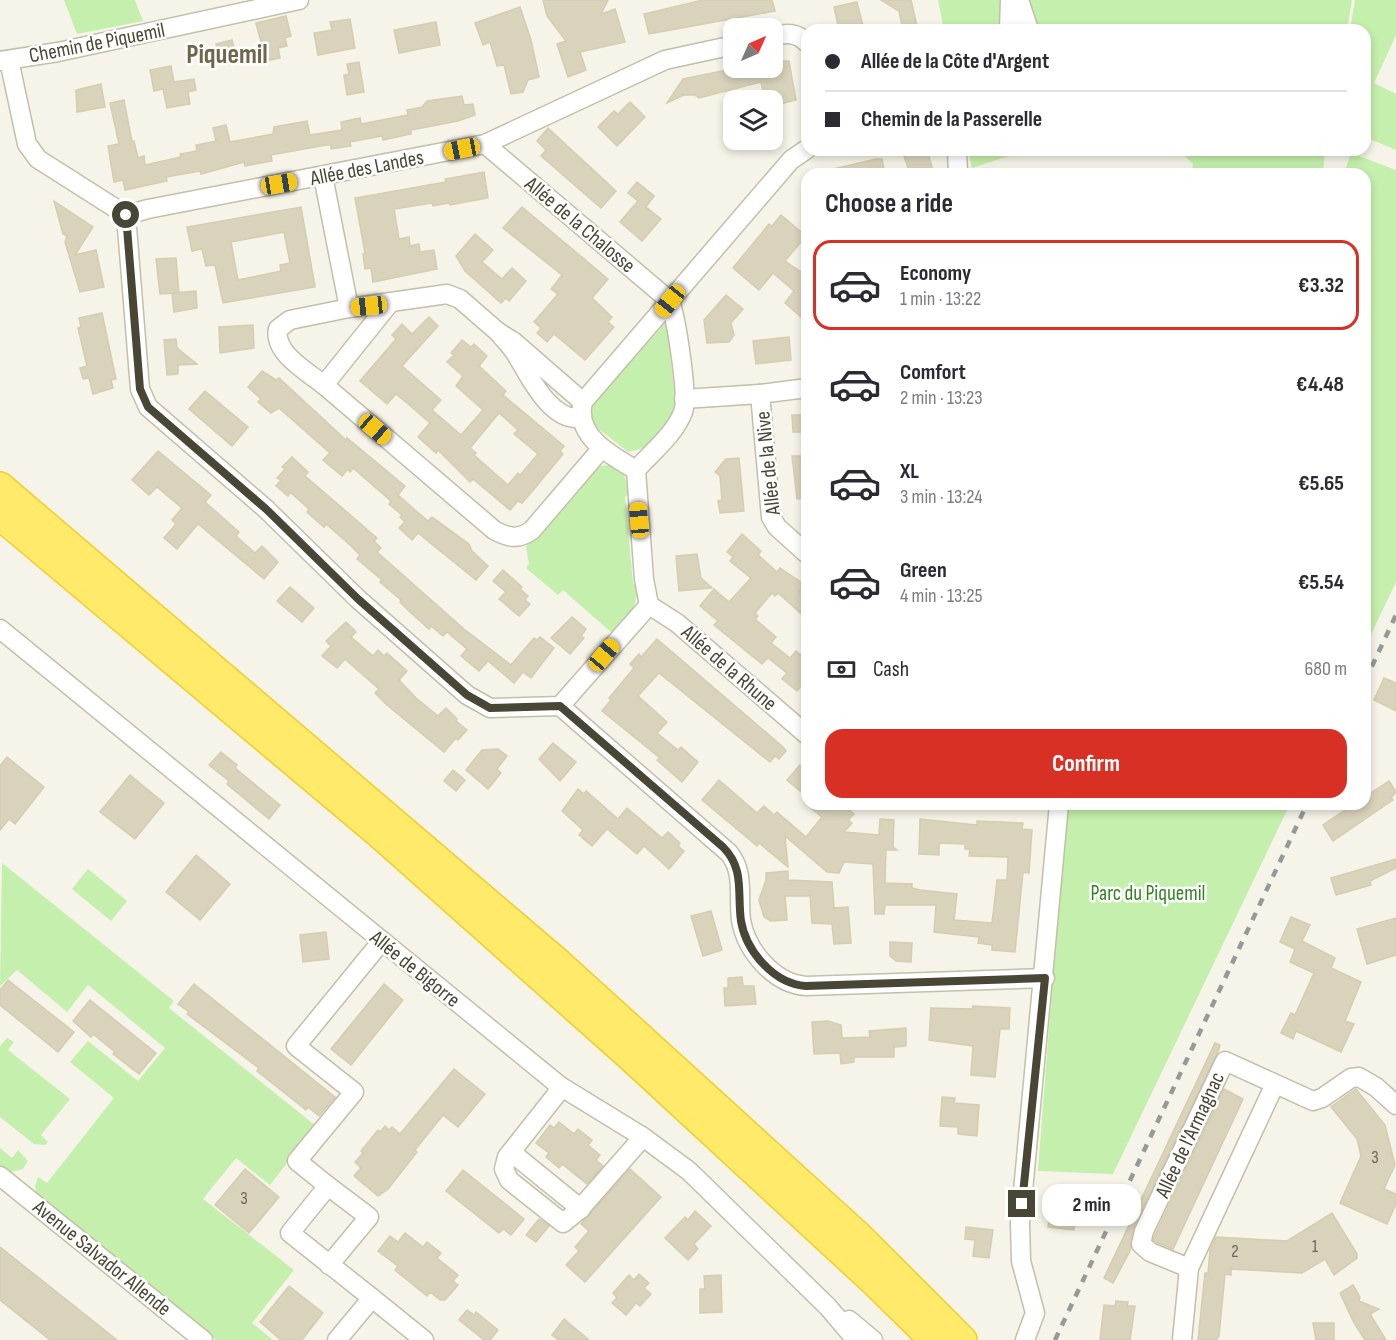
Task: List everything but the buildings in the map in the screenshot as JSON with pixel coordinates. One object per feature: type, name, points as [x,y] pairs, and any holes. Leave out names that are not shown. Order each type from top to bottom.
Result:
[{"type":"highway","points":[[0,486],[559,963],[933,1340]]},
{"type":"highway","points":[[0,516],[718,1123],[859,1236],[977,1340]]},
{"type":"highway","points":[[859,1236],[963,1340]]},
{"type":"highway","points":[[875,1283],[922,1340]]},
{"type":"street","name":"Chemin de Piquemil","points":[[4,61],[104,43],[299,0]]},
{"type":"street","points":[[1009,24],[1011,0]]},
{"type":"street","points":[[1019,0],[1027,24]]},
{"type":"street","points":[[783,35],[801,37]]},
{"type":"street","name":"Allée des Landes","points":[[126,215],[485,144],[665,60],[723,47]]},
{"type":"street","points":[[4,61],[27,144],[32,152],[38,159],[126,215],[140,389],[148,407],[266,509],[358,599],[467,695],[490,708],[560,706],[729,853],[736,863],[740,877],[741,914],[745,933],[764,964],[789,983],[806,986],[1045,978]]},
{"type":"street","name":"Allée de la Chalosse","points":[[485,144],[670,301]]},
{"type":"street","points":[[583,409],[670,301],[790,160],[801,153]]},
{"type":"street","points":[[323,176],[349,308]]},
{"type":"street","points":[[602,448],[532,530],[521,537],[508,536],[494,530],[324,386],[279,345],[278,329],[290,320],[349,308],[447,294],[460,299],[498,332],[514,342],[583,409],[585,427],[602,448],[636,470]]},
{"type":"street","points":[[560,706],[649,605],[644,579],[636,470],[679,420],[684,399],[676,324],[670,301]]},
{"type":"street","points":[[324,386],[389,304]]},
{"type":"street","name":"Allée de la Nive","points":[[684,399],[801,389]]},
{"type":"street","name":"Allée de la Nive","points":[[760,394],[771,517],[777,528],[801,549]]},
{"type":"street","name":"Allée de la Rhune","points":[[649,605],[677,623],[801,730]]},
{"type":"street","name":"Allée de Bigorre","points":[[0,629],[560,1086],[643,1137],[689,1171],[828,1307],[856,1340]]},
{"type":"street","points":[[1024,1340],[1033,1320],[1034,1305],[1024,1272],[1019,1236],[1045,978],[1059,810]]},
{"type":"street","points":[[329,1265],[369,1216],[297,1161],[354,1092],[296,1046],[381,942]]},
{"type":"street","name":"Allée de l'Armagnac","points":[[1189,1268],[1150,1252],[1141,1244],[1144,1231],[1225,1061],[1315,1101],[1353,1077],[1368,1082],[1396,1105]]},
{"type":"street","points":[[1182,1340],[1189,1268],[1275,1084]]},
{"type":"street","points":[[560,1086],[556,1095],[504,1164],[508,1180],[563,1223],[580,1209],[643,1137]]},
{"type":"street","name":"Avenue Salvador Allende","points":[[0,1176],[203,1340]]},
{"type":"street","points":[[328,1186],[290,1233],[424,1340]]},
{"type":"street","points":[[337,1340],[372,1298]]},
{"type":"street","name":"Allée de Bigorre","points":[[828,1307],[873,1340]]},
{"type":"green space","points":[[64,0],[135,0],[143,21],[77,34]]},
{"type":"green space","points":[[938,0],[1352,0],[1348,24],[943,24]]},
{"type":"green space","points":[[1355,0],[1396,0],[1396,35],[1374,83],[1396,94],[1396,150],[1371,140],[1371,24],[1351,24]]},
{"type":"green space","points":[[969,156],[1009,156],[972,168]]},
{"type":"green space","points":[[1185,156],[1324,156],[1324,168],[1192,168],[1193,164]]},
{"type":"green space","points":[[1350,156],[1359,156],[1396,170],[1396,582],[1371,634],[1371,168],[1346,168]]},
{"type":"green space","points":[[667,319],[670,327],[667,330],[677,412],[645,448],[628,452],[595,426],[590,408],[660,329],[659,321]]},
{"type":"green space","points":[[608,465],[624,473],[629,493],[625,497],[633,583],[639,587],[634,607],[612,633],[563,590],[558,595],[526,568],[529,564],[526,547],[538,532],[544,532],[589,479],[588,473],[595,467]]},
{"type":"green space","name":"Parc du Piquemil","points":[[1066,810],[1287,810],[1113,1174],[1038,1171]]},
{"type":"green space","points":[[2,863],[174,1001],[169,1008],[316,1126],[270,1185],[236,1158],[203,1199],[294,1270],[252,1323],[273,1340],[216,1340],[37,1196],[35,1186],[38,1177],[47,1183],[114,1098],[70,1062],[88,1041],[138,1081],[165,1048],[88,985],[67,1012],[17,970],[0,986]]},
{"type":"green space","points":[[88,869],[127,901],[111,921],[72,889]]},
{"type":"green space","points":[[7,1038],[14,1042],[8,1050],[70,1099],[41,1135],[48,1142],[45,1145],[34,1144],[0,1117],[0,1046]]},
{"type":"green space","points":[[0,1148],[12,1158],[18,1150],[28,1161],[23,1169],[11,1172],[0,1168]]},
{"type":"railway","points":[[1371,668],[1396,615]]},
{"type":"railway","points":[[1055,1340],[1304,810]]},
{"type":"district","name":"Piquemil","points":[[227,55]]},
{"type":"route","points":[[126,215],[140,389],[141,396],[148,407],[266,509],[358,599],[467,695],[490,708],[560,706],[723,847],[733,858],[738,869],[741,914],[745,933],[757,955],[780,978],[799,986],[1045,978],[1022,1204]]}]
